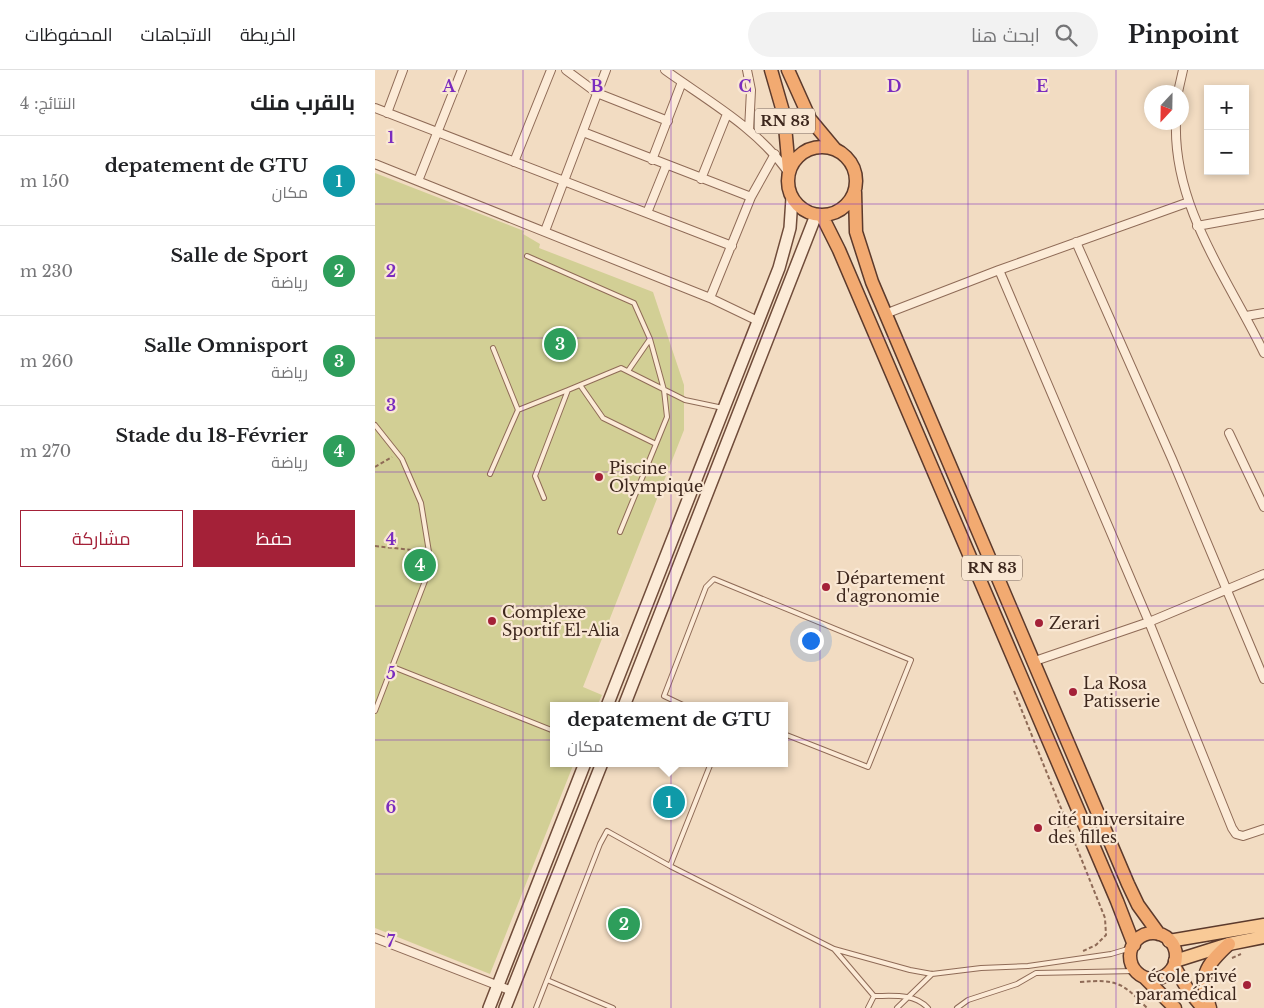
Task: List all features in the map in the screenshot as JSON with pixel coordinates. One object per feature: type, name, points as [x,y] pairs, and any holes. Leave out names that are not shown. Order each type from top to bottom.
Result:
[{"type":"highway","name":"RN 83","points":[[771,70],[784,116],[789,173]]},
{"type":"highway","name":"RN 83","points":[[788,70],[810,120],[835,149]]},
{"type":"highway","points":[[812,148],[835,149],[843,154],[853,167],[856,175],[855,192],[846,206],[831,215],[819,215],[798,206],[789,190],[789,173],[793,162],[801,154],[812,148]]},
{"type":"highway","name":"RN 83","points":[[855,192],[856,232],[885,314],[1133,895],[1164,937]]},
{"type":"highway","name":"RN 83","points":[[819,215],[839,250],[1117,901],[1132,947]]},
{"type":"highway","points":[[1140,975],[1159,978],[1165,976],[1174,963],[1175,950],[1164,937],[1146,934],[1139,937],[1132,947],[1131,962],[1140,975],[1175,1008]]},
{"type":"highway","points":[[1210,1008],[1203,987],[1204,976],[1210,961],[1229,944]]},
{"type":"highway","points":[[1174,963],[1188,990],[1203,1008]]},
{"type":"main road","points":[[609,702],[786,250],[792,198]]},
{"type":"main road","points":[[626,702],[819,215]]},
{"type":"main road","points":[[489,1008],[583,767]]},
{"type":"main road","points":[[505,1008],[600,767]]},
{"type":"main road","points":[[1164,937],[1264,925]]},
{"type":"main road","points":[[1174,963],[1229,944],[1264,937]]},
{"type":"street","points":[[387,113],[403,70]]},
{"type":"street","points":[[418,181],[462,70]]},
{"type":"street","points":[[514,162],[551,70]]},
{"type":"street","points":[[566,70],[597,93],[668,121]]},
{"type":"street","points":[[545,231],[606,70]]},
{"type":"street","points":[[665,70],[749,130],[775,154],[789,173]]},
{"type":"street","points":[[747,70],[751,90],[749,130]]},
{"type":"street","points":[[1180,85],[1183,70]]},
{"type":"street","points":[[652,160],[682,82]]},
{"type":"street","points":[[375,108],[733,246]]},
{"type":"street","points":[[701,179],[727,114]]},
{"type":"street","points":[[1177,130],[1181,180],[1197,226],[1264,353]]},
{"type":"street","points":[[583,132],[751,198]]},
{"type":"street","points":[[710,298],[733,246],[751,198],[775,154]]},
{"type":"street","points":[[375,164],[710,298],[758,321]]},
{"type":"street","points":[[647,213],[666,166]]},
{"type":"street","points":[[885,314],[999,270],[1189,202]]},
{"type":"street","points":[[1197,226],[1264,214]]},
{"type":"street","points":[[1076,242],[1228,589],[1264,679]]},
{"type":"street","points":[[999,270],[1149,622],[1234,831],[1240,836],[1247,836],[1264,829]]},
{"type":"street","points":[[1246,316],[1264,313]]},
{"type":"street","points":[[1229,432],[1264,507]]},
{"type":"street","points":[[1032,662],[1149,622],[1264,574]]},
{"type":"street","points":[[375,938],[512,991]]},
{"type":"lane","points":[[527,256],[634,303],[650,339],[664,390],[667,417],[620,532]]},
{"type":"lane","points":[[628,372],[650,339]]},
{"type":"lane","points":[[493,348],[518,410]]},
{"type":"lane","points":[[490,474],[518,410],[621,368],[685,400],[725,408]]},
{"type":"lane","points":[[580,385],[603,418],[656,444]]},
{"type":"lane","points":[[544,498],[535,476],[568,390]]},
{"type":"lane","points":[[375,426],[398,454],[421,503],[429,552],[425,581],[375,711]]},
{"type":"lane","points":[[676,702],[663,696],[706,586],[714,579],[911,660],[868,767],[788,736]]},
{"type":"lane","points":[[393,667],[550,729]]},
{"type":"lane","points":[[670,866],[709,767]]},
{"type":"lane","points":[[536,1008],[599,844],[607,830],[670,866],[833,949],[932,974],[1077,960],[1111,954],[1132,947]]},
{"type":"lane","points":[[833,949],[874,996],[908,996],[924,1003],[928,1008]]},
{"type":"lane","points":[[957,1008],[968,1000],[1017,984],[1037,973],[1140,975]]},
{"type":"lane","points":[[897,1008],[932,974]]},
{"type":"lane","points":[[547,980],[613,1008]]},
{"type":"lane","points":[[868,1008],[874,996]]},
{"type":"path","points":[[375,467],[398,454]]},
{"type":"path","points":[[375,546],[429,552]]},
{"type":"path","points":[[1012,685],[1105,918],[1105,935],[1097,945],[1076,953]]},
{"type":"path","points":[[1228,960],[1242,954]]},
{"type":"path","points":[[1080,982],[1107,980],[1114,982],[1128,988],[1147,1008]]},
{"type":"shaded area","name":"Complexe Sportif El-Alia","points":[[375,173],[524,231],[523,234],[540,244],[539,248],[653,292],[684,385],[684,430],[583,687],[602,695],[599,702],[550,702],[550,767],[572,767],[490,974],[375,928]]},
{"type":"place","name":"Salle Omnisport","points":[[560,344]]},
{"type":"place","name":"Piscine Olympique","points":[[599,477]]},
{"type":"place","name":"Stade du 18-Février","points":[[420,565]]},
{"type":"place","name":"Département d'agronomie","points":[[826,587]]},
{"type":"place","name":"Complexe Sportif El-Alia","points":[[492,621]]},
{"type":"place","name":"Zerari","points":[[1039,623]]},
{"type":"place","name":"La Rosa Patisserie","points":[[1073,692]]},
{"type":"place","name":"depatement de GTU","points":[[669,802]]},
{"type":"place","name":"cité universitaire des filles","points":[[1038,828]]},
{"type":"place","name":"Salle de Sport","points":[[624,924]]},
{"type":"place","name":"école privé paramédical","points":[[1247,985]]}]
